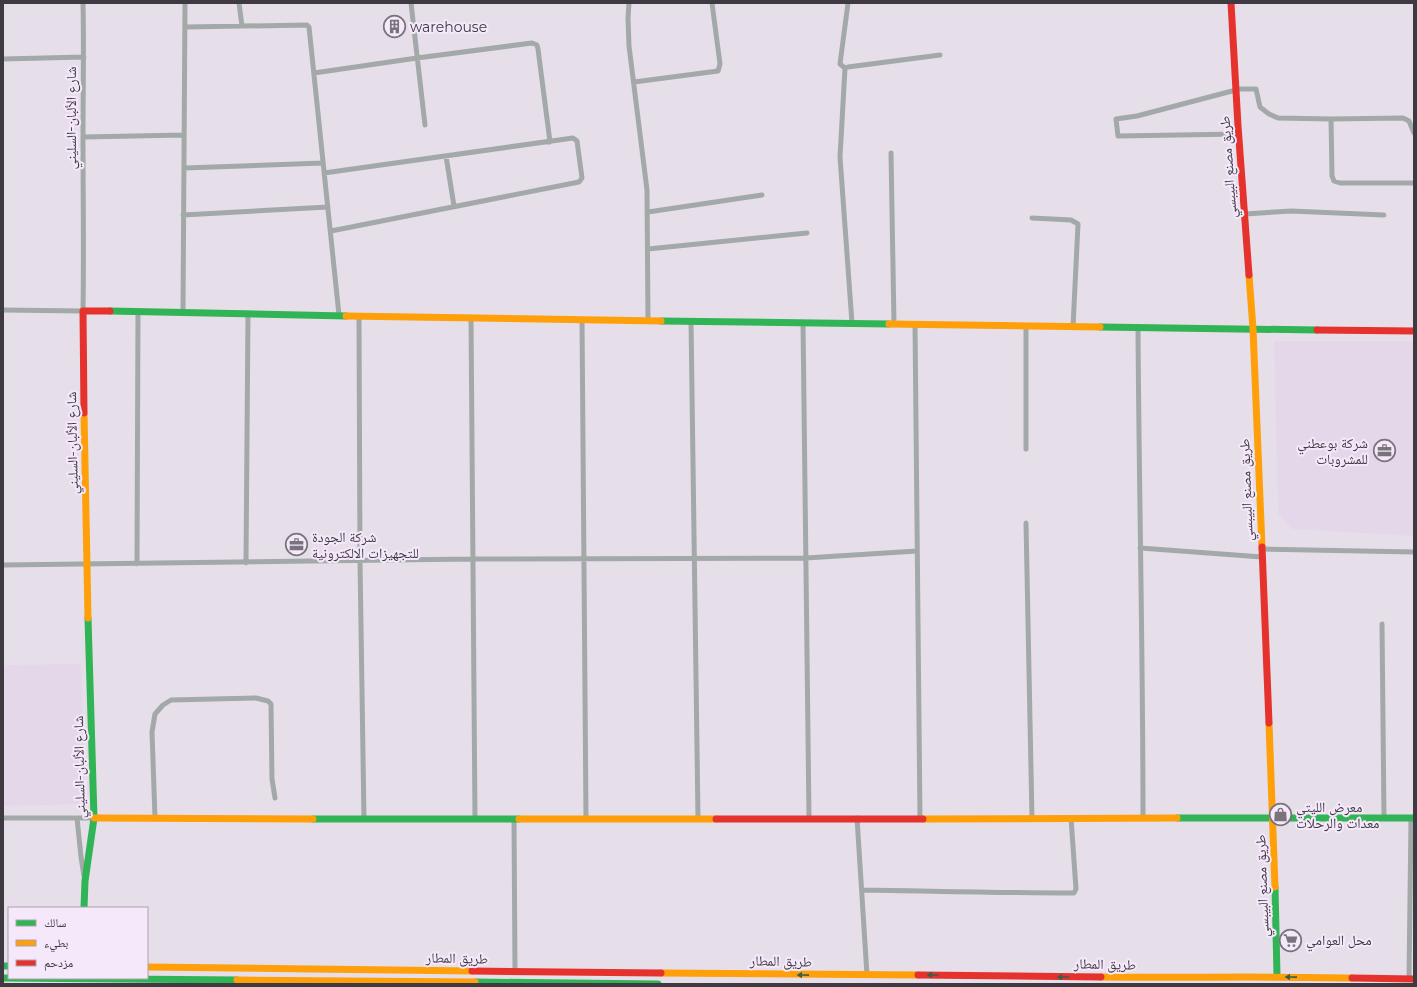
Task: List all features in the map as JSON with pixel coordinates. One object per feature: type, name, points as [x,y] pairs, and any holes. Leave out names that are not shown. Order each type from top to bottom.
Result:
[{"type":"main road","name":"طريق مصنع البيبسي","points":[[1231,3],[1253,329],[1277,976]]},
{"type":"main road","points":[[83,311],[1414,331]]},
{"type":"main road","name":"شارع الألبان-السليني","points":[[83,311],[86,565],[94,818],[85,881],[84,907]]},
{"type":"main road","points":[[94,818],[1412,818]]},
{"type":"main road","name":"طريق المطار","points":[[148,967],[982,975],[1141,978],[1277,976],[1411,979]]},
{"type":"main road","points":[[585,972],[586,983]]},
{"type":"main road","points":[[982,975],[983,984]]},
{"type":"main road","name":"طريق المطار","points":[[81,979],[142,982],[658,984]]},
{"type":"street","name":"شارع الألبان-السليني","points":[[83,3],[83,311]]},
{"type":"street","points":[[183,312],[185,3]]},
{"type":"street","points":[[239,3],[242,26]]},
{"type":"street","points":[[411,3],[425,125]]},
{"type":"street","points":[[629,3],[628,31],[648,190],[648,320]]},
{"type":"street","points":[[634,82],[718,71],[720,64],[712,3]]},
{"type":"street","points":[[845,68],[840,64],[848,3]]},
{"type":"street","points":[[186,26],[308,26],[339,315]]},
{"type":"street","points":[[314,73],[529,43],[537,46],[538,49],[550,142]]},
{"type":"street","points":[[845,68],[940,55]]},
{"type":"street","points":[[3,59],[84,57]]},
{"type":"street","points":[[845,68],[840,157],[852,323]]},
{"type":"street","points":[[1239,134],[1118,136],[1116,119],[1137,116],[1236,90],[1256,89],[1260,107],[1274,117],[1406,119],[1409,121],[1414,133]]},
{"type":"street","points":[[1330,119],[1332,176],[1334,181],[1340,183],[1414,183]]},
{"type":"street","points":[[83,137],[184,135]]},
{"type":"street","points":[[324,172],[573,138],[577,140],[582,178],[580,181],[331,231]]},
{"type":"street","points":[[891,153],[894,324]]},
{"type":"street","points":[[446,156],[454,206]]},
{"type":"street","points":[[184,168],[323,162]]},
{"type":"street","points":[[648,212],[762,195]]},
{"type":"street","points":[[183,215],[328,207]]},
{"type":"street","points":[[1245,214],[1291,211],[1384,215]]},
{"type":"street","points":[[1032,218],[1071,220],[1078,224],[1074,327]]},
{"type":"street","points":[[648,249],[807,233]]},
{"type":"street","points":[[3,310],[83,311]]},
{"type":"street","points":[[137,564],[138,312]]},
{"type":"street","points":[[246,563],[248,313]]},
{"type":"street","points":[[359,316],[360,561],[364,819]]},
{"type":"street","points":[[472,317],[472,559],[475,819]]},
{"type":"street","points":[[582,319],[586,819]]},
{"type":"street","points":[[691,321],[698,818]]},
{"type":"street","points":[[803,322],[809,818]]},
{"type":"street","points":[[915,324],[920,819]]},
{"type":"street","points":[[1026,326],[1026,449]]},
{"type":"street","points":[[1138,328],[1143,818]]},
{"type":"street","points":[[1026,523],[1032,819]]},
{"type":"street","points":[[1140,548],[1262,553],[1414,552]]},
{"type":"street","points":[[3,565],[584,558],[806,558],[917,551]]},
{"type":"street","points":[[1382,624],[1384,818]]},
{"type":"street","points":[[155,818],[152,732],[155,714],[163,705],[171,700],[256,698],[268,701],[271,704],[272,779],[275,798]]},
{"type":"street","points":[[3,818],[94,818]]},
{"type":"street","name":"شارع الألبان-السليني","points":[[77,818],[85,881]]},
{"type":"street","points":[[856,818],[867,975]]},
{"type":"street","points":[[862,890],[1074,893],[1076,889],[1071,818]]},
{"type":"street","points":[[1411,979],[1412,818]]},
{"type":"street","points":[[514,819],[515,971]]},
{"type":"shaded area","points":[[1274,341],[1414,341],[1414,536],[1292,529],[1278,513]]},
{"type":"shaded area","points":[[81,664],[85,804],[3,806],[3,665]]},
{"type":"traffic: fast","points":[[110,311],[346,316]]},
{"type":"traffic: fast","points":[[661,321],[889,324]]},
{"type":"traffic: fast","points":[[1100,327],[1317,330]]},
{"type":"traffic: fast","points":[[84,907],[85,881],[94,818],[88,618]]},
{"type":"traffic: fast","points":[[1177,818],[1414,818]]},
{"type":"traffic: fast","points":[[313,819],[519,819]]},
{"type":"traffic: fast","points":[[1275,887],[1277,976]]},
{"type":"traffic: fast","points":[[3,966],[8,966]]},
{"type":"traffic: fast","points":[[3,978],[8,978]]},
{"type":"traffic: fast","points":[[120,979],[237,980]]},
{"type":"traffic: fast","points":[[475,982],[658,984]]},
{"type":"traffic: slow","points":[[1249,275],[1253,329],[1262,547]]},
{"type":"traffic: slow","points":[[346,316],[661,321]]},
{"type":"traffic: slow","points":[[889,324],[1100,327]]},
{"type":"traffic: slow","points":[[84,413],[88,618]]},
{"type":"traffic: slow","points":[[1269,723],[1275,887]]},
{"type":"traffic: slow","points":[[94,818],[313,819]]},
{"type":"traffic: slow","points":[[923,819],[1177,818]]},
{"type":"traffic: slow","points":[[519,819],[716,819]]},
{"type":"traffic: slow","points":[[148,967],[472,971]]},
{"type":"traffic: slow","points":[[661,973],[918,975]]},
{"type":"traffic: slow","points":[[1101,977],[1352,978]]},
{"type":"traffic: slow","points":[[237,980],[475,982]]},
{"type":"traffic: jam","points":[[1231,3],[1249,275]]},
{"type":"traffic: jam","points":[[84,413],[83,311],[110,311]]},
{"type":"traffic: jam","points":[[1317,330],[1414,331]]},
{"type":"traffic: jam","points":[[1262,547],[1269,723]]},
{"type":"traffic: jam","points":[[716,819],[923,819]]},
{"type":"traffic: jam","points":[[472,971],[661,973]]},
{"type":"traffic: jam","points":[[918,975],[1101,977]]},
{"type":"traffic: jam","points":[[1352,978],[1414,979]]},
{"type":"place","name":"warehouse","points":[[394,27]]},
{"type":"place","name":"شركة بوعطني للمشروبات","points":[[1384,451]]},
{"type":"place","name":"شركة الجودة للتجهيزات الالكترونية","points":[[296,545]]},
{"type":"place","name":"معرض الليتي معدات والرحلات","points":[[1280,815]]},
{"type":"place","name":"محل العوامي","points":[[1291,940]]}]
